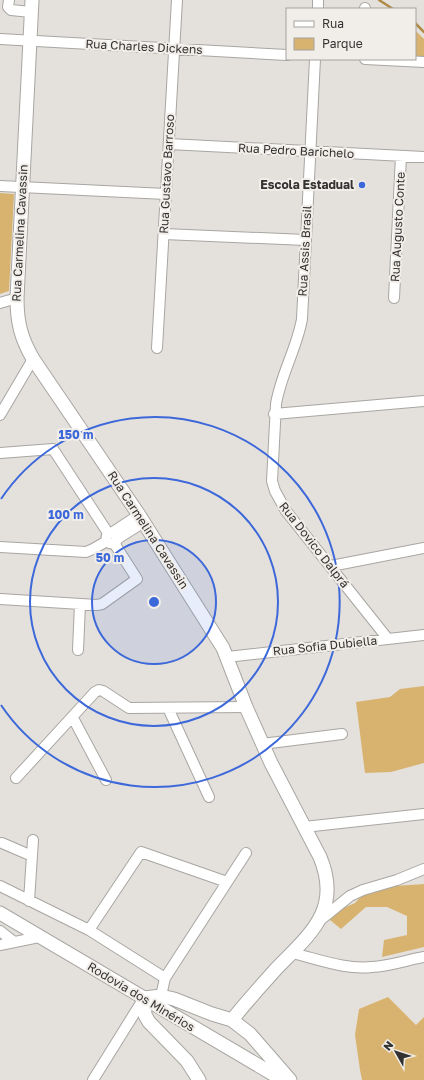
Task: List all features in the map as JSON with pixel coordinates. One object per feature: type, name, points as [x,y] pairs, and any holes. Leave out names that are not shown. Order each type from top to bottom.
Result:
[{"type":"main road","name":"Rua Carmelina Cavassin","points":[[32,6],[17,298],[18,324],[21,337],[33,359],[141,518],[218,640],[227,657],[262,744],[320,857],[326,876],[326,898],[324,910],[319,921],[307,937],[263,983],[232,1020]]},
{"type":"main road","name":"Rodovia dos Minérios","points":[[0,913],[283,1080]]},
{"type":"main road","points":[[199,1080],[187,1061],[149,1022],[145,1015],[144,998],[161,996],[232,1020],[250,1034],[290,1080]]},
{"type":"street","points":[[9,0],[8,6],[11,10],[32,6]]},
{"type":"street","name":"Rua Gustavo Barroso","points":[[157,348],[177,0]]},
{"type":"street","name":"Rua Charles Dickens","points":[[0,39],[286,55]]},
{"type":"street","name":"Rua Assis Brasil","points":[[274,414],[278,393],[300,331],[302,319],[315,60]]},
{"type":"street","points":[[387,60],[424,62]]},
{"type":"street","name":"Rua Pedro Barichelo","points":[[169,144],[424,157]]},
{"type":"street","name":"Rua Augusto Conte","points":[[394,298],[401,156]]},
{"type":"street","points":[[0,186],[166,194]]},
{"type":"street","points":[[164,234],[306,240]]},
{"type":"street","points":[[0,303],[17,298]]},
{"type":"street","points":[[0,415],[33,359]]},
{"type":"street","points":[[274,414],[424,401]]},
{"type":"street","name":"Rua Dovico Dalprá","points":[[274,414],[272,473],[275,491],[286,511],[388,639]]},
{"type":"street","points":[[0,453],[53,449],[112,538],[137,579],[102,604],[97,605],[0,599]]},
{"type":"street","points":[[0,547],[86,552],[112,538],[141,518]]},
{"type":"street","points":[[331,566],[424,548]]},
{"type":"street","points":[[78,650],[80,604]]},
{"type":"street","name":"Rua Sofia Dubiella","points":[[227,657],[424,635]]},
{"type":"street","points":[[16,778],[73,718],[95,692],[99,690],[130,708],[246,707]]},
{"type":"street","points":[[168,708],[209,797]]},
{"type":"street","points":[[73,718],[106,780]]},
{"type":"street","points":[[262,744],[342,734]]},
{"type":"street","points":[[304,828],[424,814]]},
{"type":"street","points":[[29,901],[33,840]]},
{"type":"street","points":[[2,843],[32,856]]},
{"type":"street","points":[[89,930],[141,852],[226,882]]},
{"type":"street","points":[[161,996],[165,978],[246,853]]},
{"type":"street","points":[[319,921],[350,896],[424,869]]},
{"type":"street","points":[[0,886],[89,930],[165,978]]},
{"type":"street","points":[[0,931],[14,942]]},
{"type":"street","points":[[0,945],[39,937]]},
{"type":"street","points":[[292,953],[357,968],[384,966],[424,957]]},
{"type":"street","points":[[93,1080],[144,998]]},
{"type":"green space","points":[[416,31],[424,39],[424,56],[416,56]]},
{"type":"green space","points":[[0,193],[14,194],[9,291],[0,294]]},
{"type":"green space","points":[[424,686],[424,763],[391,772],[365,773],[356,702],[390,697],[400,689]]},
{"type":"green space","points":[[424,884],[424,947],[382,957],[384,940],[407,935],[407,916],[387,907],[366,907],[341,929],[330,920],[339,910],[355,903],[365,892],[381,887]]},
{"type":"green space","points":[[388,997],[416,1025],[424,1017],[424,1080],[362,1080],[355,1035],[359,1009]]},
{"type":"waterway","points":[[379,0],[391,8]]},
{"type":"waterway","points":[[416,24],[424,32]]},
{"type":"place","name":"Escola Estadual","points":[[362,185]]}]
